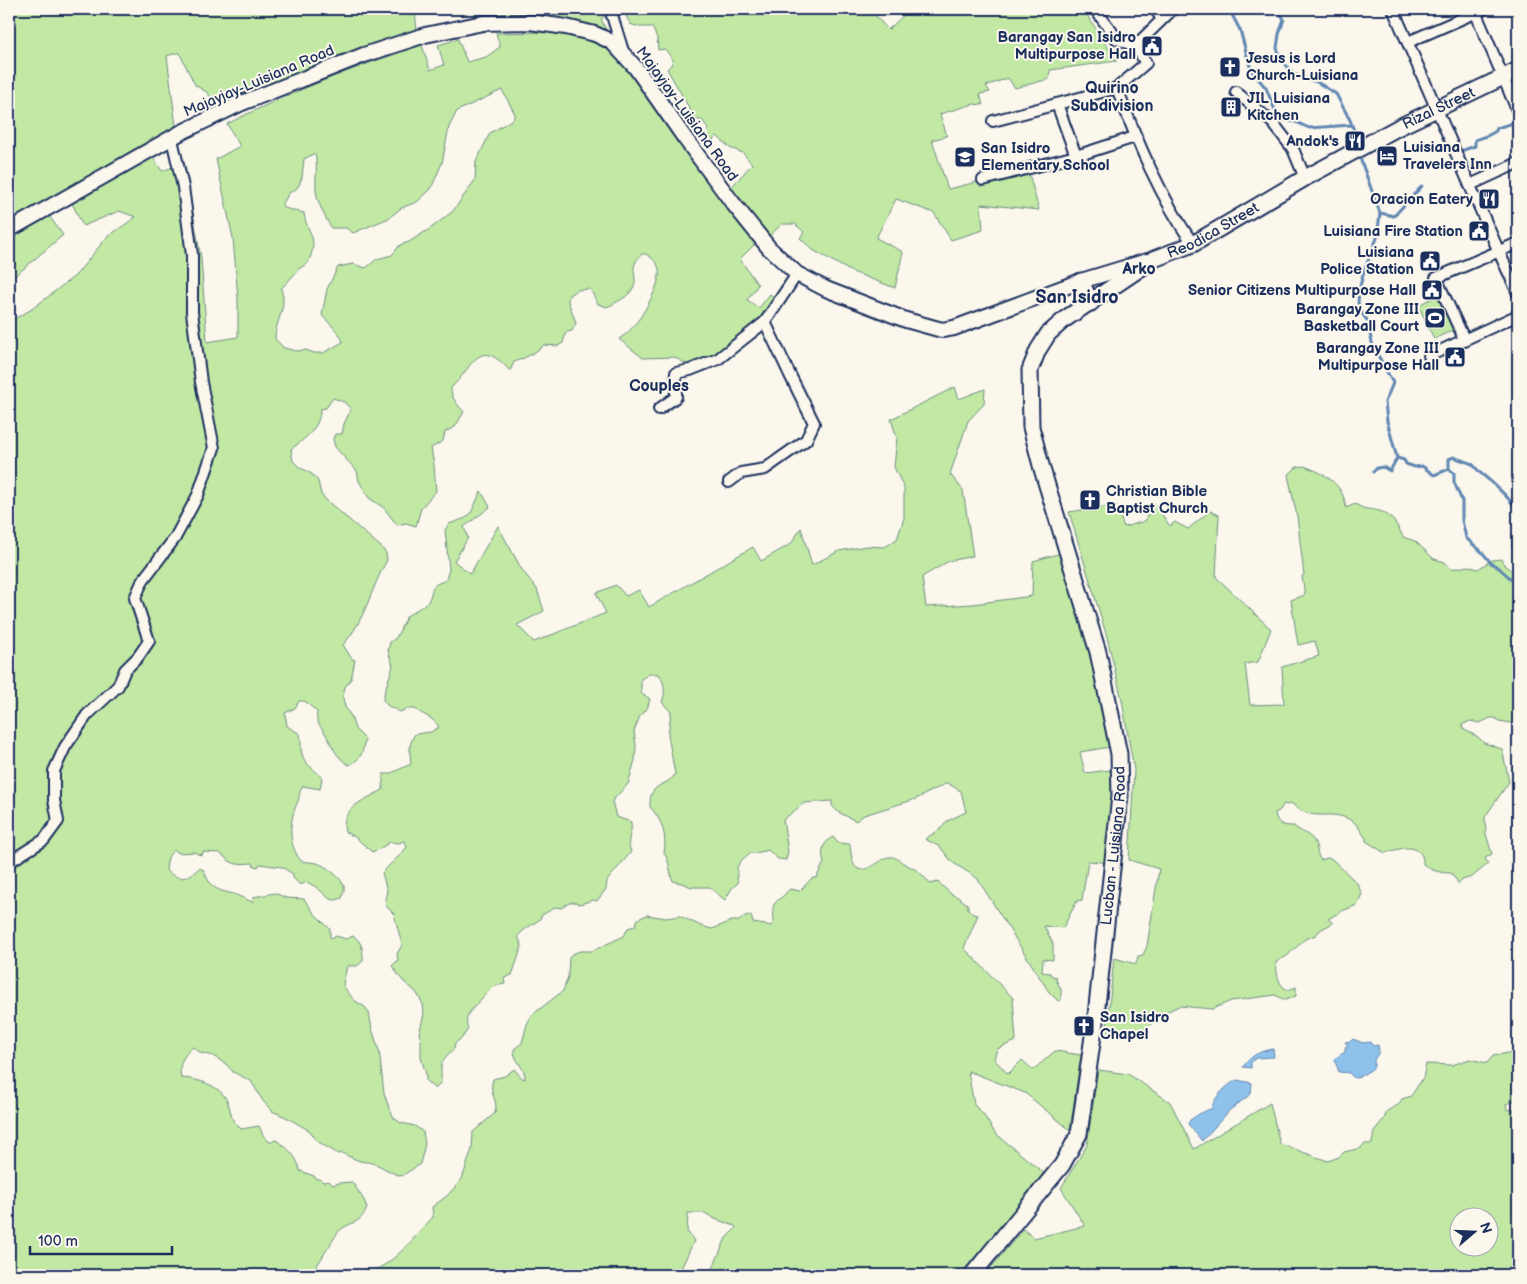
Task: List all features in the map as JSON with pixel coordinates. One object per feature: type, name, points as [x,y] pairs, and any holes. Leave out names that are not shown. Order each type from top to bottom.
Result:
[{"type":"main road","name":"Rizal Street","points":[[1360,148],[1399,127],[1518,70]]},
{"type":"main road","name":"Reodica Street","points":[[1030,392],[1030,370],[1038,350],[1048,334],[1066,319],[1154,259],[1193,244],[1360,148]]},
{"type":"main road","points":[[1081,281],[1091,303]]},
{"type":"main road","name":"Lucban - Luisiana Road","points":[[972,1275],[1062,1164],[1079,1134],[1096,1015],[1120,796],[1119,754],[1107,690],[1098,652],[1031,427],[1030,392]]},
{"type":"street","points":[[610,9],[624,55]]},
{"type":"street","points":[[993,121],[1117,88],[1146,63],[1135,46],[1117,40],[1095,9]]},
{"type":"street","points":[[1155,9],[1162,19]]},
{"type":"street","points":[[1135,46],[1173,9]]},
{"type":"street","points":[[1394,9],[1498,252],[1518,293]]},
{"type":"street","points":[[1408,42],[1478,10],[1518,112]]},
{"type":"street","name":"Majayjay-Luisiana Road","points":[[9,230],[172,139],[242,103],[364,54],[424,35],[483,23],[530,22],[566,27],[595,34],[612,42],[636,68],[684,138],[769,248],[797,274],[826,289],[885,312],[942,330],[954,328],[1081,281],[1154,259]]},
{"type":"street","points":[[1117,88],[1135,137],[1176,219],[1193,244]]},
{"type":"street","points":[[1236,92],[1273,123],[1293,149],[1305,178]]},
{"type":"street","points":[[1057,104],[1076,156]]},
{"type":"street","points":[[983,180],[1076,156],[1135,137]]},
{"type":"street","points":[[9,862],[44,840],[58,821],[54,800],[54,771],[65,747],[87,715],[118,686],[125,670],[138,657],[149,641],[135,598],[143,580],[175,538],[198,495],[214,448],[201,382],[192,312],[192,255],[182,186],[172,139]]},
{"type":"street","points":[[1470,185],[1518,163]]},
{"type":"street","points":[[1465,341],[1436,278],[1518,243]]},
{"type":"street","points":[[659,409],[676,397],[676,373],[690,370],[718,359],[765,322],[797,274]]},
{"type":"street","points":[[1429,356],[1518,315]]},
{"type":"street","points":[[729,482],[741,473],[765,469],[806,440],[814,423],[765,322]]},
{"type":"green space","points":[[9,9],[66,9],[69,11],[77,9],[415,9],[417,32],[340,56],[217,112],[208,93],[195,85],[179,52],[167,56],[177,134],[9,227]]},
{"type":"green space","points":[[472,9],[607,9],[607,15],[601,19],[610,38],[592,31],[474,23]]},
{"type":"green space","points":[[623,9],[870,9],[888,30],[910,9],[1083,9],[1117,61],[1050,70],[1049,79],[1015,88],[1008,78],[986,86],[990,92],[980,94],[983,105],[974,104],[940,114],[947,136],[932,140],[948,189],[1028,170],[1039,210],[981,204],[983,230],[951,240],[934,213],[896,199],[876,238],[903,252],[895,288],[850,271],[813,250],[800,238],[804,232],[795,224],[782,224],[765,240],[728,191],[752,164],[743,153],[730,148],[717,136],[711,142],[707,138],[709,136],[707,127],[702,120],[696,120],[667,69],[673,60],[665,49],[658,50],[657,38],[652,27],[639,27],[630,24]]},
{"type":"green space","points":[[546,32],[584,38],[605,44],[625,61],[757,242],[740,259],[758,285],[747,300],[759,308],[770,294],[777,300],[718,354],[688,365],[674,357],[643,358],[619,339],[640,318],[650,301],[657,283],[659,269],[654,260],[646,254],[642,254],[635,264],[635,284],[633,288],[618,302],[607,307],[598,304],[590,289],[577,290],[569,295],[568,301],[576,323],[572,331],[566,332],[563,343],[558,346],[544,345],[530,355],[514,362],[510,371],[491,355],[483,355],[471,363],[451,388],[453,398],[464,412],[455,427],[445,432],[443,441],[431,448],[436,491],[421,508],[416,526],[406,523],[397,525],[384,508],[369,498],[359,481],[357,471],[335,447],[333,439],[335,434],[342,434],[344,424],[351,409],[344,402],[333,398],[326,408],[320,409],[320,416],[315,427],[291,449],[293,461],[299,467],[312,474],[318,481],[321,494],[327,501],[381,547],[386,553],[387,560],[357,626],[343,645],[352,659],[355,660],[351,679],[345,687],[343,697],[345,707],[351,716],[355,729],[365,739],[359,757],[349,765],[340,758],[318,724],[317,712],[305,701],[299,701],[295,708],[285,713],[287,726],[300,734],[303,758],[322,778],[320,789],[303,786],[301,790],[291,824],[293,847],[301,861],[321,864],[336,875],[344,886],[342,898],[330,899],[318,888],[307,882],[300,885],[293,878],[293,874],[282,867],[260,864],[258,867],[254,866],[253,863],[236,864],[220,853],[203,852],[202,855],[195,852],[179,853],[174,850],[167,861],[166,870],[170,874],[182,878],[199,868],[204,870],[215,888],[253,902],[254,897],[275,893],[286,898],[304,899],[314,913],[330,929],[330,937],[336,936],[346,939],[353,936],[359,941],[363,961],[357,966],[347,966],[343,984],[354,1000],[365,1007],[369,1013],[379,1050],[384,1093],[394,1118],[401,1123],[415,1126],[423,1132],[425,1144],[420,1164],[402,1176],[394,1174],[376,1164],[360,1161],[342,1153],[338,1154],[317,1141],[310,1131],[272,1111],[263,1101],[251,1081],[233,1072],[226,1064],[213,1056],[201,1053],[193,1047],[186,1053],[182,1061],[180,1069],[181,1078],[203,1082],[222,1093],[229,1106],[232,1119],[241,1129],[259,1126],[269,1142],[276,1140],[291,1153],[297,1161],[300,1171],[314,1176],[323,1182],[329,1181],[333,1185],[352,1182],[367,1208],[361,1217],[338,1232],[311,1275],[9,1275],[9,322],[32,309],[76,275],[107,237],[136,217],[119,211],[83,226],[71,201],[152,156],[162,171],[184,163],[201,258],[207,342],[238,337],[238,298],[233,238],[216,159],[240,146],[227,124],[323,81],[422,45],[430,70],[444,65],[438,45],[458,39],[467,62],[486,57],[500,47],[496,33]],"holes":[[[502,90],[515,114],[513,119],[490,133],[476,162],[475,180],[453,211],[434,226],[409,242],[400,245],[392,255],[377,259],[366,268],[353,264],[338,267],[327,289],[322,315],[337,331],[343,342],[323,353],[314,353],[306,350],[296,351],[284,348],[275,339],[283,302],[281,289],[300,268],[308,263],[313,247],[312,236],[304,213],[284,208],[282,205],[289,193],[299,185],[304,159],[315,153],[318,200],[331,228],[346,228],[353,233],[389,218],[401,208],[417,202],[431,189],[442,163],[449,127],[457,111]]]},
{"type":"green space","points":[[49,216],[63,235],[9,281],[9,240]]},
{"type":"green space","name":"Barangay Zone III Basketball Court","points":[[1437,296],[1453,330],[1434,339],[1418,305]]},
{"type":"green space","points":[[955,387],[959,399],[985,389],[984,404],[968,421],[950,474],[963,490],[973,556],[949,561],[922,577],[926,607],[973,604],[1032,596],[1033,561],[1068,551],[1116,746],[1080,752],[1085,773],[1120,769],[1112,863],[1088,861],[1082,900],[1077,901],[1063,928],[1044,926],[1053,944],[1053,960],[1043,959],[1042,972],[1050,973],[1052,976],[1057,977],[1056,980],[1061,989],[1061,1000],[1058,1001],[1049,992],[977,878],[952,862],[940,847],[925,839],[939,830],[947,821],[966,812],[961,791],[947,783],[916,799],[864,815],[856,821],[838,812],[832,806],[832,801],[804,803],[783,820],[788,851],[786,860],[778,859],[768,850],[750,853],[738,865],[738,883],[732,888],[725,900],[709,887],[691,887],[673,881],[664,853],[665,840],[663,828],[658,817],[650,807],[653,791],[670,780],[675,774],[668,735],[671,712],[662,702],[664,688],[659,674],[649,674],[641,679],[641,693],[650,699],[647,709],[640,716],[634,731],[635,760],[628,784],[612,801],[616,817],[631,822],[629,847],[631,852],[607,881],[606,889],[597,901],[593,900],[580,904],[575,902],[561,908],[556,907],[542,915],[539,920],[518,936],[522,946],[512,975],[504,978],[505,984],[491,988],[469,1013],[467,1017],[468,1029],[462,1038],[455,1043],[454,1049],[443,1061],[441,1080],[435,1089],[426,1081],[421,1058],[419,1034],[424,1014],[423,1004],[416,992],[403,981],[392,966],[398,960],[397,954],[402,945],[394,914],[386,906],[387,891],[382,873],[407,847],[404,841],[399,843],[390,842],[372,852],[355,837],[345,832],[344,824],[346,817],[355,805],[383,790],[383,774],[389,774],[411,764],[410,745],[415,734],[431,732],[439,727],[431,719],[415,709],[406,709],[400,712],[388,706],[383,700],[393,666],[388,651],[390,642],[396,638],[407,616],[428,602],[433,587],[446,580],[449,569],[445,530],[449,524],[466,518],[471,513],[481,491],[490,507],[464,527],[468,538],[454,561],[470,574],[498,526],[522,570],[537,589],[544,611],[517,625],[534,642],[606,613],[596,593],[616,585],[626,596],[639,590],[649,607],[753,547],[761,561],[791,544],[801,528],[812,565],[839,551],[866,546],[885,547],[897,539],[904,518],[904,488],[894,467],[897,438],[891,419]]},
{"type":"green space","points":[[1304,466],[1326,476],[1337,486],[1346,508],[1355,504],[1363,508],[1385,513],[1395,523],[1403,537],[1415,541],[1434,559],[1445,562],[1451,569],[1468,566],[1478,569],[1492,560],[1501,559],[1518,577],[1518,727],[1495,718],[1490,718],[1480,723],[1470,721],[1462,725],[1463,729],[1478,737],[1484,743],[1502,749],[1503,753],[1509,782],[1485,817],[1486,834],[1492,854],[1485,858],[1488,864],[1472,877],[1462,880],[1459,884],[1451,873],[1436,871],[1423,864],[1422,856],[1415,849],[1405,848],[1385,853],[1366,841],[1358,827],[1344,817],[1314,815],[1299,810],[1291,803],[1284,804],[1275,813],[1279,822],[1284,825],[1294,826],[1310,837],[1315,843],[1321,860],[1332,859],[1357,883],[1362,894],[1357,905],[1328,919],[1333,923],[1320,930],[1316,935],[1305,939],[1287,956],[1276,962],[1280,982],[1288,990],[1296,987],[1296,996],[1285,1000],[1275,995],[1231,1001],[1212,1009],[1179,1006],[1168,1011],[1138,1034],[1106,1036],[1114,958],[1136,964],[1138,956],[1143,955],[1147,946],[1159,869],[1129,860],[1134,770],[1122,700],[1107,637],[1069,512],[1116,505],[1124,527],[1145,521],[1153,502],[1170,526],[1175,522],[1188,529],[1210,511],[1219,515],[1216,577],[1271,629],[1258,662],[1245,664],[1250,705],[1284,704],[1282,667],[1319,656],[1315,641],[1298,645],[1291,600],[1305,595],[1297,516],[1288,475],[1297,467]]},
{"type":"green space","points":[[833,837],[838,843],[850,844],[853,862],[858,869],[868,868],[887,857],[894,857],[917,871],[930,884],[938,882],[951,894],[968,905],[968,909],[973,914],[978,915],[964,948],[1013,998],[1016,1041],[997,1049],[994,1059],[1008,1074],[1022,1060],[1033,1070],[1055,1051],[1081,1055],[1070,1130],[1025,1093],[968,1071],[974,1105],[983,1114],[995,1133],[1045,1174],[960,1275],[710,1275],[726,1238],[736,1228],[705,1213],[688,1213],[687,1231],[694,1241],[678,1275],[369,1275],[371,1271],[397,1256],[405,1248],[433,1217],[432,1207],[447,1196],[462,1179],[472,1149],[473,1132],[495,1113],[496,1104],[492,1089],[493,1079],[505,1076],[514,1069],[525,1079],[524,1071],[515,1057],[514,1049],[522,1043],[527,1024],[532,1015],[563,991],[568,977],[569,958],[572,954],[580,951],[592,951],[624,936],[628,928],[635,926],[638,919],[647,915],[666,918],[680,916],[712,929],[732,921],[739,921],[745,916],[751,915],[753,923],[771,926],[774,922],[773,908],[775,903],[790,889],[800,891],[811,879],[818,877],[824,863],[823,848]]},
{"type":"green space","points":[[1518,1051],[1518,1096],[1517,1100],[1506,1104],[1507,1109],[1513,1110],[1518,1115],[1518,1275],[985,1275],[1023,1229],[1034,1238],[1085,1226],[1061,1188],[1087,1145],[1098,1070],[1128,1074],[1170,1102],[1194,1149],[1270,1103],[1280,1144],[1328,1161],[1339,1157],[1344,1152],[1361,1148],[1364,1144],[1372,1144],[1374,1131],[1384,1119],[1387,1111],[1398,1105],[1402,1099],[1411,1096],[1423,1078],[1426,1064],[1452,1065],[1470,1059],[1487,1063],[1493,1056]]},
{"type":"water","points":[[1353,1039],[1363,1043],[1370,1042],[1373,1046],[1378,1045],[1379,1048],[1373,1067],[1357,1078],[1349,1073],[1339,1072],[1334,1059],[1345,1052],[1345,1047],[1348,1046],[1345,1042]]},
{"type":"water","points":[[1273,1049],[1274,1057],[1256,1058],[1251,1062],[1251,1068],[1243,1067],[1256,1054]]},
{"type":"water","points":[[1237,1080],[1252,1083],[1251,1094],[1230,1110],[1202,1141],[1188,1124],[1190,1120],[1212,1108],[1215,1100],[1222,1092]]},
{"type":"waterway","points":[[1229,9],[1240,30],[1251,70],[1266,88],[1277,115],[1283,120],[1296,122],[1309,128],[1352,125]]},
{"type":"waterway","points":[[1277,9],[1284,19],[1277,48],[1281,60],[1295,75],[1317,82],[1336,94],[1350,120],[1359,144]]},
{"type":"waterway","points":[[1461,151],[1475,146],[1475,140],[1489,135],[1496,131],[1497,128],[1516,122]]},
{"type":"waterway","points":[[1360,158],[1380,213],[1377,238],[1364,271],[1358,303],[1361,312],[1372,327],[1370,334],[1373,346],[1393,383],[1385,402],[1387,421],[1397,458],[1390,471],[1383,467],[1377,468],[1373,472]]},
{"type":"waterway","points":[[1380,213],[1394,216],[1422,186]]},
{"type":"waterway","points":[[1518,392],[1518,406]]},
{"type":"waterway","points":[[1518,511],[1506,496],[1472,464],[1454,457],[1449,459],[1449,469],[1454,473],[1454,482],[1462,501],[1462,520],[1466,538],[1491,563],[1518,585]]},
{"type":"waterway","points":[[1397,458],[1415,467],[1422,466],[1434,475],[1449,469]]},
{"type":"waterway","points":[[1518,523],[1518,535],[1513,541],[1513,547],[1518,552]]},
{"type":"place","name":"Barangay San Isidro Multipurpose Hall","points":[[1152,46]]},
{"type":"place","name":"Jesus is Lord Church-Luisiana","points":[[1230,67]]},
{"type":"place","name":"JIL Luisiana Kitchen","points":[[1231,107]]},
{"type":"place","name":"Andok's","points":[[1355,141]]},
{"type":"place","name":"Luisiana Travelers Inn","points":[[1387,156]]},
{"type":"place","name":"San Isidro Elementary School","points":[[965,157]]},
{"type":"place","name":"Oracion Eatery","points":[[1489,199]]},
{"type":"place","name":"Luisiana Fire Station","points":[[1479,231]]},
{"type":"place","name":"Luisiana Police Station","points":[[1430,261]]},
{"type":"place","name":"Senior Citizens Multipurpose Hall","points":[[1432,290]]},
{"type":"place","name":"Barangay Zone III Basketball Court","points":[[1435,318]]},
{"type":"place","name":"Barangay Zone III Multipurpose Hall","points":[[1455,357]]},
{"type":"place","name":"Christian Bible Baptist Church","points":[[1090,500]]},
{"type":"place","name":"San Isidro Chapel","points":[[1084,1026]]},
{"type":"district","name":"Quirino Subdivision","points":[[1112,97]]},
{"type":"district","name":"Arko","points":[[1139,269]]},
{"type":"district","name":"San Isidro","points":[[1077,297]]},
{"type":"district","name":"Couples","points":[[659,386]]}]
